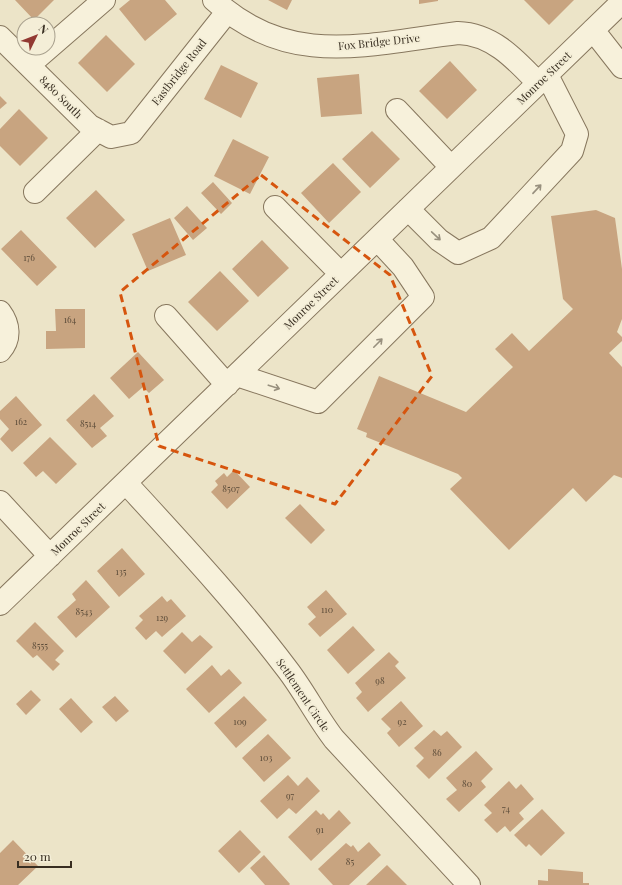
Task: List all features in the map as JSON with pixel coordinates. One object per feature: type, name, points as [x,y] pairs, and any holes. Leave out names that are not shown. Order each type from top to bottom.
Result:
[{"type":"street","points":[[29,65],[104,0]]},
{"type":"street","name":"Monroe Street","points":[[0,604],[622,2]]},
{"type":"street","name":"Fox Bridge Drive","points":[[220,6],[248,26],[271,37],[296,44],[323,47],[352,47],[458,32],[471,33],[501,48],[543,79],[577,134],[572,152],[491,238],[458,253],[439,240],[408,209]]},
{"type":"street","name":"Eastbridge Road","points":[[131,133],[220,6]]},
{"type":"street","points":[[593,30],[622,67]]},
{"type":"street","name":"8480 South","points":[[0,36],[90,126],[111,137],[131,133]]},
{"type":"street","points":[[397,110],[451,167]]},
{"type":"street","points":[[35,192],[98,130]]},
{"type":"street","points":[[275,207],[341,274]]},
{"type":"street","points":[[166,316],[232,380],[318,402],[423,297],[403,267],[377,239]]},
{"type":"street","points":[[0,351],[7,338],[4,319]]},
{"type":"street","name":"Settlement Circle","points":[[126,483],[186,548],[287,669],[318,718],[334,739],[469,885]]},
{"type":"street","points":[[0,502],[50,556]]},
{"type":"highlighted area","points":[[261,175],[390,275],[432,376],[335,504],[159,446],[120,292]]},
{"type":"building","points":[[15,0],[54,0],[38,16],[30,16]]},
{"type":"building","points":[[130,0],[165,0],[177,14],[145,41],[119,9]]},
{"type":"building","points":[[268,0],[292,0],[287,10]]},
{"type":"building","points":[[419,0],[438,0],[438,1],[419,4]]},
{"type":"building","points":[[524,0],[574,0],[549,25]]},
{"type":"building","points":[[106,35],[135,64],[107,92],[78,63]]},
{"type":"building","points":[[450,61],[477,90],[447,119],[419,91]]},
{"type":"building","points":[[221,65],[258,83],[241,118],[204,99]]},
{"type":"building","points":[[359,74],[362,114],[321,117],[317,78]]},
{"type":"building","points":[[0,96],[7,103],[0,109]]},
{"type":"building","points":[[19,109],[48,138],[20,166],[0,146],[0,129]]},
{"type":"building","points":[[372,131],[400,159],[370,188],[342,159]]},
{"type":"building","points":[[233,139],[269,157],[250,194],[214,176]]},
{"type":"building","points":[[333,163],[361,192],[329,223],[301,193]]},
{"type":"building","points":[[213,182],[232,203],[221,214],[201,193]]},
{"type":"building","points":[[96,190],[125,220],[95,248],[66,218]]},
{"type":"building","points":[[187,206],[207,228],[193,240],[174,218]]},
{"type":"building","points":[[596,210],[615,218],[622,269],[622,319],[617,332],[622,337],[622,341],[609,353],[622,367],[622,478],[614,475],[586,502],[573,488],[509,550],[450,489],[462,478],[458,474],[366,437],[367,433],[357,429],[379,376],[466,412],[513,367],[495,349],[512,333],[529,351],[573,309],[563,299],[551,216]]},
{"type":"building","points":[[170,218],[186,255],[148,271],[132,234]]},
{"type":"building","points":[[21,230],[57,267],[37,286],[1,249]]},
{"type":"building","points":[[262,240],[289,268],[258,297],[232,269]]},
{"type":"building","points":[[220,271],[249,301],[217,331],[188,302]]},
{"type":"building","points":[[55,309],[85,309],[85,348],[46,349],[46,331],[56,331]]},
{"type":"building","points":[[138,352],[164,380],[149,393],[143,387],[129,399],[110,378]]},
{"type":"building","points":[[94,394],[114,416],[100,428],[107,436],[92,448],[66,420]]},
{"type":"building","points":[[16,396],[42,425],[12,452],[0,439],[9,429],[0,419],[0,411]]},
{"type":"building","points":[[50,437],[77,464],[56,484],[43,471],[36,477],[23,463]]},
{"type":"building","points":[[234,470],[250,487],[227,509],[211,492],[218,485],[215,481],[224,473],[227,477]]},
{"type":"building","points":[[300,504],[325,530],[311,544],[285,518]]},
{"type":"building","points":[[122,548],[145,574],[119,597],[97,571]]},
{"type":"building","points":[[86,580],[110,607],[76,638],[57,617],[76,600],[72,594]]},
{"type":"building","points":[[326,590],[347,614],[320,637],[308,624],[316,617],[307,607]]},
{"type":"building","points":[[162,596],[167,602],[171,599],[186,616],[162,637],[156,631],[146,640],[135,628],[143,620],[139,616]]},
{"type":"building","points":[[35,622],[64,651],[55,660],[60,664],[53,671],[37,655],[33,658],[16,641]]},
{"type":"building","points":[[353,626],[375,650],[348,674],[327,650]]},
{"type":"building","points":[[182,632],[192,642],[200,635],[213,647],[185,674],[163,651]]},
{"type":"building","points":[[389,652],[399,662],[395,666],[406,678],[368,712],[356,698],[362,692],[355,683]]},
{"type":"building","points":[[212,665],[221,676],[229,669],[242,683],[209,713],[186,689]]},
{"type":"building","points":[[31,690],[41,700],[26,715],[16,704]]},
{"type":"building","points":[[115,696],[129,711],[116,722],[102,707]]},
{"type":"building","points":[[244,696],[267,720],[236,748],[214,723]]},
{"type":"building","points":[[71,698],[93,722],[81,733],[59,709]]},
{"type":"building","points":[[401,701],[423,726],[399,747],[387,733],[391,729],[381,719]]},
{"type":"building","points":[[434,730],[441,736],[447,731],[462,747],[429,779],[416,766],[424,758],[414,748]]},
{"type":"building","points":[[268,734],[291,758],[264,782],[242,758]]},
{"type":"building","points":[[476,751],[493,769],[481,781],[486,787],[459,812],[446,799],[457,790],[446,778]]},
{"type":"building","points":[[288,775],[298,786],[307,777],[320,791],[296,814],[289,808],[277,819],[260,801]]},
{"type":"building","points":[[509,781],[516,789],[521,784],[534,799],[519,813],[524,819],[510,832],[505,826],[497,833],[484,820],[492,813],[484,805]]},
{"type":"building","points":[[542,809],[565,833],[541,856],[529,844],[526,847],[514,835]]},
{"type":"building","points":[[316,810],[321,815],[323,813],[329,820],[339,810],[351,823],[311,861],[288,837]]},
{"type":"building","points":[[240,830],[261,852],[239,873],[218,851]]},
{"type":"building","points":[[13,840],[38,866],[18,885],[0,885],[0,853]]},
{"type":"building","points":[[369,842],[381,855],[349,885],[333,885],[318,869],[346,843],[351,847],[353,845],[358,852]]},
{"type":"building","points":[[264,855],[290,884],[289,885],[265,885],[250,868]]},
{"type":"building","points":[[387,865],[407,885],[366,885]]},
{"type":"building","points":[[548,869],[583,872],[583,883],[589,883],[589,885],[538,885],[538,880],[548,881]]}]
